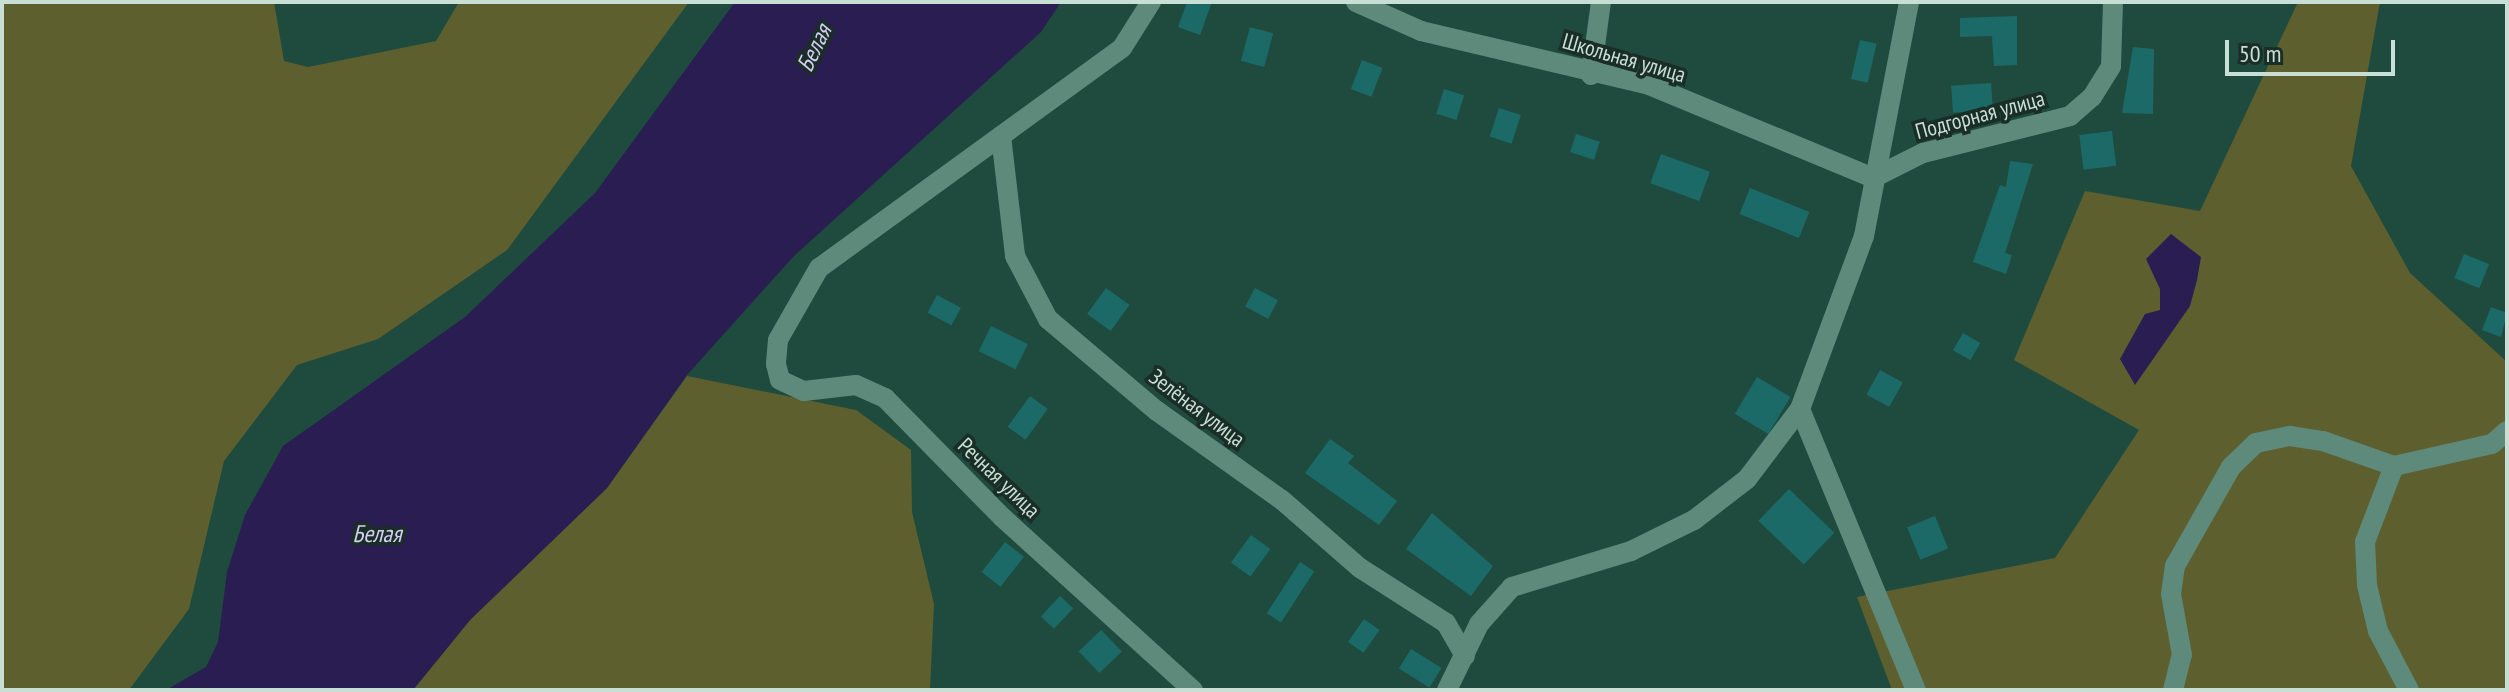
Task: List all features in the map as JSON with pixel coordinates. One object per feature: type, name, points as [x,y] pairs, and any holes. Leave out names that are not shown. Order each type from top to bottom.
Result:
[{"type":"street","points":[[1001,136],[1122,48],[1151,2]]},
{"type":"street","name":"Школьная улица","points":[[1356,2],[1421,31],[1591,75],[1649,85],[1873,178]]},
{"type":"street","points":[[1591,75],[1601,2]]},
{"type":"street","name":"Подгорная улица","points":[[1447,690],[1479,624],[1512,587],[1631,551],[1694,520],[1747,479],[1800,409],[1864,236],[1909,2]]},
{"type":"street","name":"Подгорная улица","points":[[1873,178],[1923,153],[2070,116],[2092,97],[2111,66],[2113,2]]},
{"type":"street","name":"Речная улица","points":[[1001,136],[819,268],[778,340],[780,380],[804,391],[856,385],[885,398],[1002,517],[1193,690]]},
{"type":"street","name":"Зелёная улица","points":[[1001,136],[1015,256],[1048,319],[1157,411],[1282,500],[1360,568],[1446,623],[1465,656]]},
{"type":"street","points":[[1800,409],[1916,690]]},
{"type":"street","points":[[2173,690],[2182,655],[2171,594],[2175,566],[2231,467],[2256,443],[2290,436],[2394,466],[2492,444],[2507,431]]},
{"type":"street","points":[[2394,466],[2365,542],[2367,585],[2378,631],[2409,690]]},
{"type":"green space","points":[[274,2],[284,61],[308,67],[436,41],[459,2],[689,2],[507,250],[378,339],[297,365],[224,461],[189,609],[129,690],[2,690],[2,3]]},
{"type":"green space","points":[[2298,2],[2380,2],[2351,166],[2410,273],[2507,362],[2507,690],[1892,690],[1857,597],[2055,558],[2139,430],[2014,360],[2085,191],[2200,211]]},
{"type":"green space","points":[[687,376],[856,410],[911,450],[912,512],[934,604],[930,690],[413,690],[470,620],[607,488]]},
{"type":"water","name":"Белая","points":[[735,2],[1061,2],[1041,32],[794,256],[687,375],[607,488],[470,620],[413,690],[166,690],[206,667],[218,642],[227,572],[245,515],[283,446],[465,317],[595,193]]},
{"type":"water","points":[[2171,234],[2201,257],[2197,280],[2190,306],[2135,385],[2120,359],[2145,314],[2160,310],[2160,289],[2146,259]]},
{"type":"building","points":[[1187,2],[1212,2],[1200,35],[1178,27]]},
{"type":"building","points":[[2017,16],[2017,65],[1994,66],[1992,36],[1960,37],[1960,18]]},
{"type":"building","points":[[1250,27],[1273,33],[1264,67],[1241,61]]},
{"type":"building","points":[[1860,40],[1877,44],[1868,83],[1851,79]]},
{"type":"building","points":[[2133,47],[2154,49],[2153,114],[2122,113]]},
{"type":"building","points":[[1362,60],[1383,68],[1371,97],[1351,89]]},
{"type":"building","points":[[1991,83],[1993,110],[1953,113],[1951,86]]},
{"type":"building","points":[[1444,89],[1464,95],[1456,120],[1436,114]]},
{"type":"building","points":[[1499,108],[1521,115],[1512,144],[1490,137]]},
{"type":"building","points":[[2112,131],[2116,166],[2084,170],[2079,135]]},
{"type":"building","points":[[1576,134],[1600,142],[1594,160],[1570,152]]},
{"type":"building","points":[[1661,154],[1710,172],[1699,201],[1650,183]]},
{"type":"building","points":[[2010,161],[2033,164],[2005,253],[2012,255],[2006,274],[1973,262],[2000,185],[2006,187]]},
{"type":"building","points":[[1750,188],[1809,212],[1799,238],[1740,214]]},
{"type":"building","points":[[2464,254],[2489,264],[2479,288],[2454,278]]},
{"type":"building","points":[[1106,288],[1129,305],[1111,331],[1087,314]]},
{"type":"building","points":[[1255,288],[1278,300],[1268,319],[1245,307]]},
{"type":"building","points":[[937,295],[961,308],[951,325],[928,313]]},
{"type":"building","points":[[2491,307],[2507,313],[2501,337],[2482,330]]},
{"type":"building","points":[[991,326],[1028,344],[1016,369],[979,351]]},
{"type":"building","points":[[1963,333],[1980,343],[1970,360],[1953,350]]},
{"type":"building","points":[[1880,370],[1903,383],[1889,407],[1866,394]]},
{"type":"building","points":[[1757,377],[1790,397],[1768,434],[1735,414]]},
{"type":"building","points":[[1030,396],[1048,409],[1025,440],[1008,427]]},
{"type":"building","points":[[1330,439],[1354,456],[1348,463],[1397,501],[1379,525],[1305,473]]},
{"type":"building","points":[[1789,489],[1834,533],[1804,564],[1758,521]]},
{"type":"building","points":[[1432,513],[1493,566],[1471,596],[1406,549]]},
{"type":"building","points":[[1935,516],[1948,548],[1920,560],[1907,527]]},
{"type":"building","points":[[1251,535],[1270,549],[1250,577],[1231,563]]},
{"type":"building","points":[[1005,542],[1024,557],[1001,587],[982,572]]},
{"type":"building","points":[[1300,562],[1314,571],[1281,622],[1267,613]]},
{"type":"building","points":[[1060,596],[1073,608],[1054,629],[1041,616]]},
{"type":"building","points":[[1364,619],[1380,630],[1364,653],[1348,642]]},
{"type":"building","points":[[1101,630],[1122,652],[1100,673],[1079,652]]},
{"type":"building","points":[[1411,649],[1442,668],[1429,688],[1399,669]]}]
